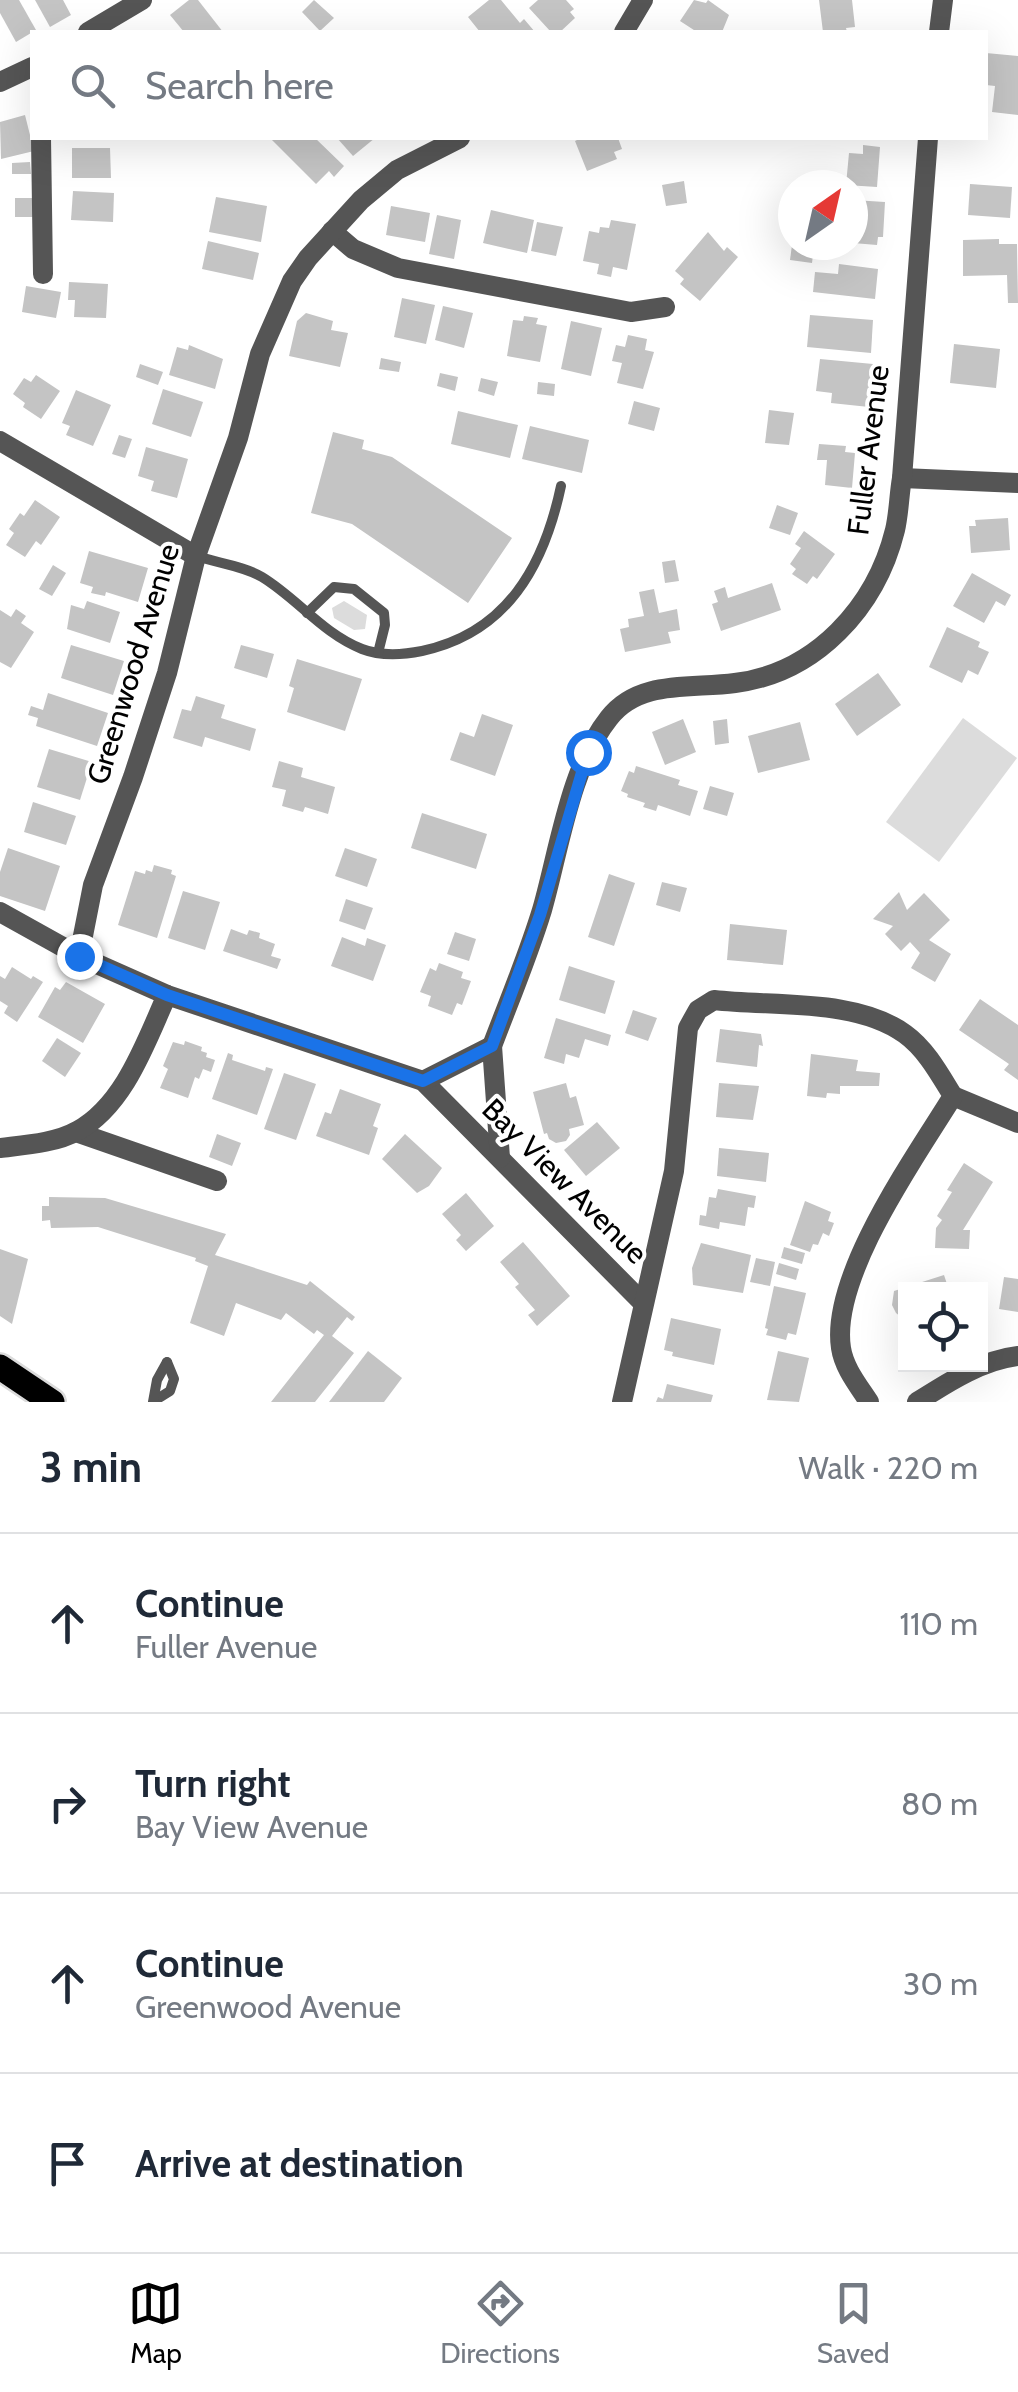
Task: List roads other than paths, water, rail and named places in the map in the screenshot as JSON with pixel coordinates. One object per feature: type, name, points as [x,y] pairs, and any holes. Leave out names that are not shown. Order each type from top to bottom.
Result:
[{"type":"main road","points":[[0,1366],[52,1402]]},
{"type":"street","points":[[91,30],[142,0]]},
{"type":"street","points":[[625,30],[643,0]]},
{"type":"street","points":[[939,30],[942,0]]},
{"type":"street","points":[[0,82],[30,67]]},
{"type":"street","points":[[41,140],[43,274]]},
{"type":"street","name":"Greenwood Avenue","points":[[79,956],[92,885],[134,777],[167,673],[196,556],[238,438],[260,354],[292,281],[361,200],[397,170],[456,140]]},
{"type":"street","name":"Fuller Avenue","points":[[500,1158],[492,1046],[540,915],[588,752],[608,719],[627,698],[668,687],[738,683],[795,666],[840,632],[874,586],[894,531],[902,478],[928,140]]},
{"type":"street","points":[[332,231],[352,250],[398,268],[631,312],[665,307]]},
{"type":"street","points":[[0,440],[196,556]]},
{"type":"street","points":[[902,478],[1018,484]]},
{"type":"street","points":[[0,912],[79,956],[167,995],[126,1079],[96,1117],[76,1132],[0,1148]]},
{"type":"street","name":"Bay View Avenue","points":[[167,995],[423,1081],[642,1302]]},
{"type":"street","points":[[622,1402],[674,1170],[688,1028],[698,1010],[714,1000],[844,1010],[878,1018],[908,1035],[953,1096],[1018,1123]]},
{"type":"street","points":[[423,1081],[492,1046]]},
{"type":"street","points":[[870,1402],[848,1370],[841,1350],[840,1326],[851,1280],[877,1222],[953,1096]]},
{"type":"street","points":[[76,1132],[217,1181]]},
{"type":"street","points":[[917,1402],[1001,1358],[1018,1356]]},
{"type":"lane","points":[[196,556],[257,574],[346,642],[378,653],[410,653],[466,637],[490,620],[531,575],[544,548],[562,486]]},
{"type":"lane","points":[[307,613],[334,587],[354,589],[384,613],[378,653]]}]
